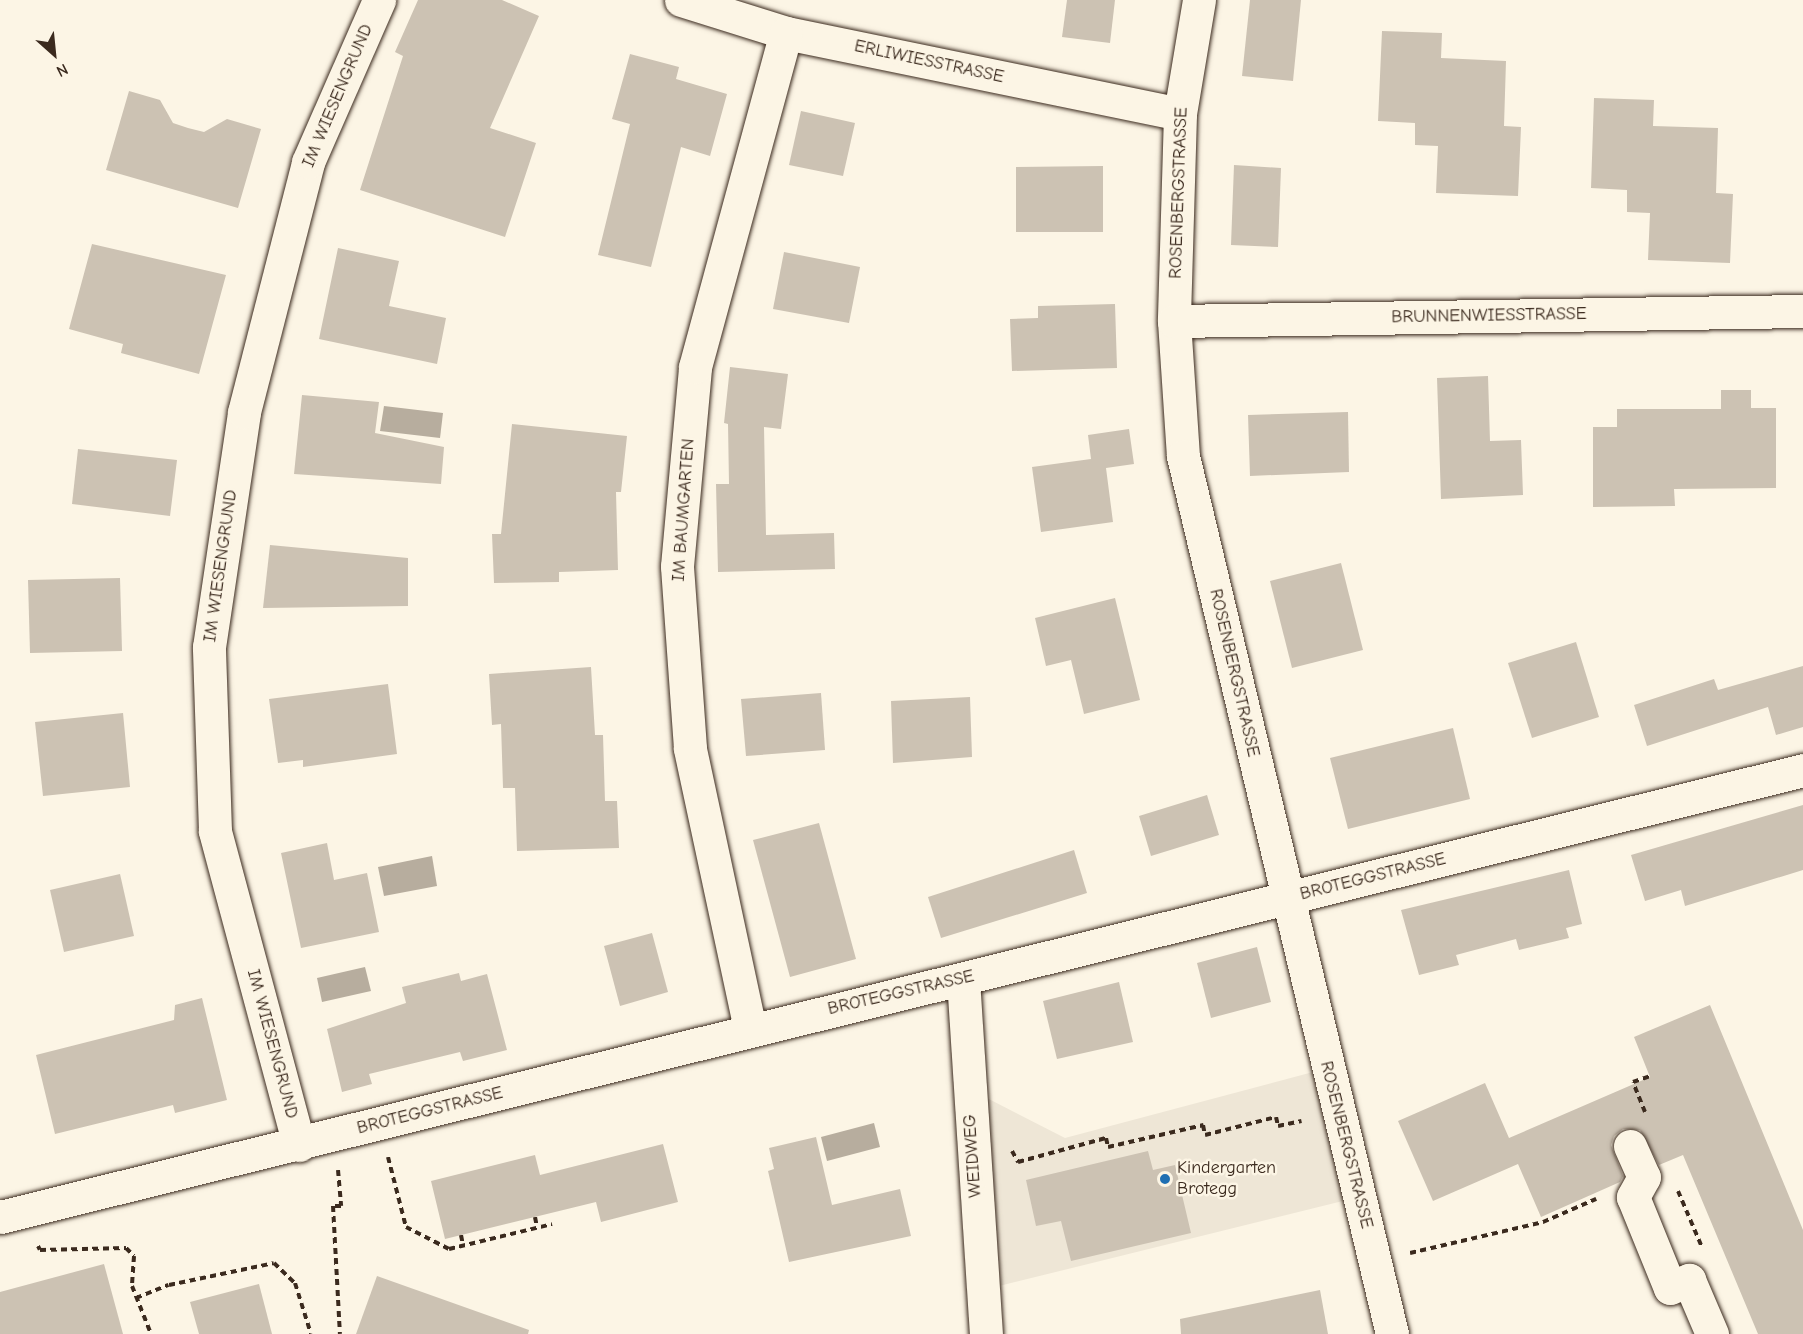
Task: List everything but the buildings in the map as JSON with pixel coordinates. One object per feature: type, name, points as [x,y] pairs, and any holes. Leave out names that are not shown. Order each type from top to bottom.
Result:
[{"type":"street","name":"IM WIESENGRUND","points":[[299,1145],[215,831],[209,647],[244,412],[308,162],[379,0]]},
{"type":"street","name":"ERLIWIESSTRASSE","points":[[681,0],[786,33],[1180,114]]},
{"type":"street","name":"ROSENBERGSTRASSE","points":[[1199,0],[1180,114],[1174,321],[1183,456],[1286,899],[1392,1334]]},
{"type":"street","name":"IM BAUMGARTEN","points":[[750,1029],[690,748],[676,566],[694,367],[786,33]]},
{"type":"street","name":"BRUNNENWIESSTRASSE","points":[[1174,321],[1803,311]]},
{"type":"street","name":"BROTEGGSTRASSE","points":[[0,1218],[299,1145],[750,1029],[963,979],[1803,770]]},
{"type":"street","name":"WEIDWEG","points":[[963,979],[986,1334]]},
{"type":"street","points":[[1640,1134],[1644,1178],[1633,1197],[1670,1288],[1689,1280],[1712,1334]]},
{"type":"path","points":[[1640,1134],[1633,1082],[1650,1076]]},
{"type":"path","points":[[973,1161],[1015,1151],[1018,1162],[1106,1138],[1108,1147],[1203,1125],[1205,1135],[1276,1117],[1278,1126],[1296,1121]]},
{"type":"path","points":[[386,1150],[406,1227],[449,1249],[552,1224]]},
{"type":"path","points":[[338,1161],[341,1206],[333,1206],[340,1334]]},
{"type":"path","points":[[1677,1188],[1703,1251]]},
{"type":"path","points":[[535,1217],[537,1227]]},
{"type":"path","points":[[1374,1261],[1554,1217]]},
{"type":"path","points":[[461,1235],[463,1245]]},
{"type":"path","points":[[32,1238],[40,1250],[126,1248],[134,1256],[136,1298],[151,1334]]},
{"type":"path","points":[[136,1298],[180,1282],[274,1263],[295,1283],[311,1334]]},
{"type":"shaded area","points":[[384,406],[443,413],[440,438],[380,431]]},
{"type":"shaded area","points":[[432,856],[437,886],[384,896],[378,867]]},
{"type":"shaded area","points":[[365,967],[371,991],[322,1002],[317,978]]},
{"type":"shaded area","name":"Kindergarten Brotegg","points":[[1328,1068],[1359,1197],[983,1290],[983,1096],[1065,1138]]},
{"type":"shaded area","points":[[874,1123],[880,1147],[827,1161],[821,1137]]},
{"type":"place","name":"Kindergarten Brotegg","points":[[1165,1179]]}]
